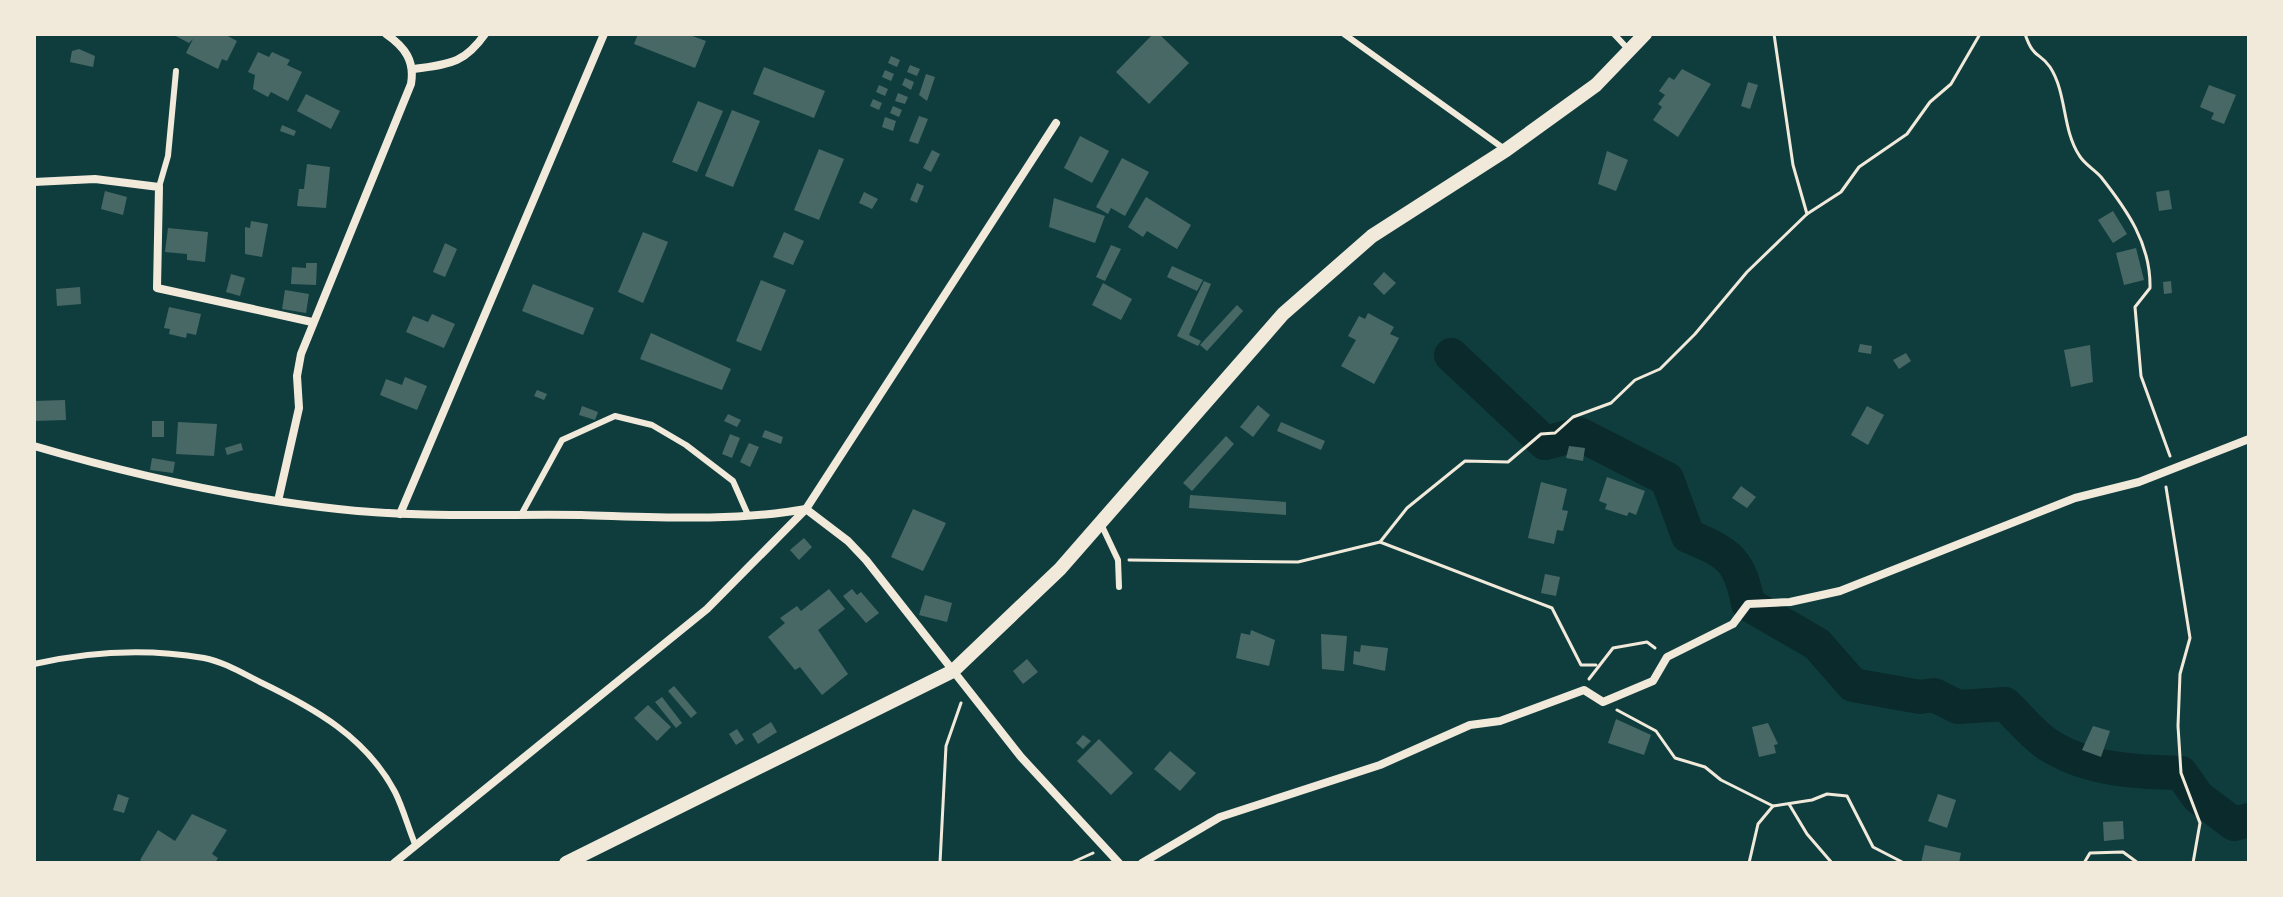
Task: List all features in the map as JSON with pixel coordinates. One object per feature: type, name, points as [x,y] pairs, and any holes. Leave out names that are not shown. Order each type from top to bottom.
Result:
[{"type":"street","points":[[278,501],[299,408],[297,376],[301,354],[407,98],[414,69],[398,42],[386,34]]},
{"type":"street","points":[[414,69],[451,63],[471,55],[485,34]]},
{"type":"street","points":[[400,514],[604,34]]},
{"type":"street","points":[[566,863],[953,671],[1060,569],[1215,387],[1283,314],[1372,236],[1506,150],[1596,85],[1631,53],[1645,34]]},
{"type":"street","points":[[394,863],[707,609],[806,509],[1056,123]]},
{"type":"street","points":[[34,182],[95,179],[159,187],[157,288],[312,322]]},
{"type":"street","points":[[1142,863],[1220,817],[1380,765],[1470,725],[1500,721],[1584,690],[1603,702],[1653,681],[1667,657],[1733,624],[1748,604],[1790,602],[1840,591],[2075,498],[2164,471],[2249,439]]},
{"type":"street","points":[[34,446],[140,475],[278,501],[400,514],[748,515],[806,509],[848,541],[866,560],[965,687],[1119,863]]},
{"type":"lane","points":[[1344,34],[1506,150]]},
{"type":"lane","points":[[1614,34],[1631,53]]},
{"type":"lane","points":[[159,187],[168,156],[176,71]]},
{"type":"lane","points":[[521,515],[562,440],[615,416],[652,425],[686,445],[733,481],[748,515]]},
{"type":"lane","points":[[1101,524],[1118,560],[1119,587]]},
{"type":"lane","points":[[34,664],[93,651],[183,656],[225,664],[320,711],[362,746],[395,791],[415,844]]},
{"type":"path","points":[[1774,34],[1793,165],[1807,214]]},
{"type":"path","points":[[1380,542],[1407,508],[1465,461],[1508,462],[1541,434],[1555,433],[1573,417],[1611,403],[1635,380],[1660,369],[1695,334],[1747,272],[1807,214],[1841,192],[1859,167],[1907,134],[1930,102],[1951,84],[1980,34]]},
{"type":"path","points":[[2025,34],[2031,52],[2049,64],[2059,86],[2072,141],[2080,158],[2099,175],[2133,220],[2147,254],[2150,288],[2135,307],[2141,376],[2174,467]]},
{"type":"path","points":[[2164,471],[2190,638],[2180,674],[2178,726],[2182,743],[2181,773],[2200,823],[2193,863]]},
{"type":"path","points":[[1118,560],[1298,562],[1380,542],[1552,608],[1581,665],[1596,665]]},
{"type":"path","points":[[1584,690],[1596,665],[1613,648],[1647,642],[1667,657]]},
{"type":"path","points":[[940,863],[946,746],[965,687]]},
{"type":"path","points":[[1603,702],[1656,731],[1675,758],[1705,767],[1721,780],[1773,806],[1827,794],[1847,796],[1873,847],[1904,863]]},
{"type":"path","points":[[1789,804],[1807,834],[1832,863]]},
{"type":"path","points":[[1749,863],[1758,824],[1773,806]]},
{"type":"path","points":[[1071,863],[1101,846]]},
{"type":"path","points":[[2084,863],[2090,853],[2123,852],[2138,863]]},
{"type":"building","points":[[172,34],[224,34],[237,41],[227,61],[222,59],[218,69],[186,53],[193,39],[189,43]]},
{"type":"building","points":[[638,34],[687,34],[706,41],[695,68],[634,44]]},
{"type":"building","points":[[1153,34],[1159,34],[1189,63],[1149,104],[1116,72]]},
{"type":"building","points":[[79,49],[95,56],[93,67],[70,62],[72,51]]},
{"type":"building","points":[[258,52],[269,57],[272,52],[290,60],[287,65],[302,72],[288,101],[271,92],[268,97],[253,89],[255,75],[248,72]]},
{"type":"building","points":[[891,56],[900,60],[897,67],[888,63]]},
{"type":"building","points":[[910,65],[920,69],[917,76],[907,72]]},
{"type":"building","points":[[764,67],[825,91],[814,118],[753,94]]},
{"type":"building","points":[[1682,69],[1711,84],[1678,137],[1653,120],[1662,107],[1658,104],[1665,95],[1659,91],[1669,77],[1674,80]]},
{"type":"building","points":[[885,70],[894,74],[891,81],[882,77]]},
{"type":"building","points":[[926,74],[935,77],[927,101],[919,95]]},
{"type":"building","points":[[905,78],[914,82],[911,90],[902,85]]},
{"type":"building","points":[[1748,82],[1758,85],[1750,109],[1741,106]]},
{"type":"building","points":[[879,85],[888,89],[885,96],[876,92]]},
{"type":"building","points":[[2209,85],[2236,95],[2224,124],[2211,119],[2214,113],[2200,107]]},
{"type":"building","points":[[898,93],[908,97],[905,104],[895,101]]},
{"type":"building","points":[[306,94],[340,111],[331,129],[297,111]]},
{"type":"building","points":[[873,99],[882,103],[879,110],[870,106]]},
{"type":"building","points":[[698,101],[723,111],[697,172],[672,162]]},
{"type":"building","points":[[893,106],[902,110],[899,117],[890,113]]},
{"type":"building","points":[[732,110],[760,121],[733,187],[705,176]]},
{"type":"building","points":[[919,116],[928,119],[918,144],[909,141]]},
{"type":"building","points":[[885,117],[896,121],[893,131],[882,127]]},
{"type":"building","points":[[282,125],[296,131],[294,136],[280,131]]},
{"type":"building","points":[[1080,136],[1109,151],[1092,183],[1064,168]]},
{"type":"building","points":[[819,149],[844,159],[819,220],[794,210]]},
{"type":"building","points":[[932,150],[940,154],[931,172],[923,168]]},
{"type":"building","points":[[1607,151],[1628,160],[1616,191],[1598,184]]},
{"type":"building","points":[[1122,158],[1149,172],[1125,216],[1111,208],[1108,214],[1096,207]]},
{"type":"building","points":[[307,164],[330,167],[326,208],[297,206],[299,189],[304,189]]},
{"type":"building","points":[[917,183],[924,186],[917,203],[910,200]]},
{"type":"building","points":[[2169,190],[2172,209],[2159,211],[2156,192]]},
{"type":"building","points":[[105,191],[127,197],[123,215],[101,209]]},
{"type":"building","points":[[864,192],[878,199],[872,209],[859,203]]},
{"type":"building","points":[[1146,197],[1191,225],[1177,249],[1147,231],[1143,237],[1128,227]]},
{"type":"building","points":[[1054,198],[1105,216],[1095,243],[1049,227]]},
{"type":"building","points":[[2113,211],[2127,234],[2113,243],[2098,220]]},
{"type":"building","points":[[251,221],[268,224],[262,257],[245,254],[245,227],[250,228]]},
{"type":"building","points":[[168,228],[208,232],[205,262],[187,260],[187,254],[165,252]]},
{"type":"building","points":[[643,232],[668,242],[643,303],[618,292]]},
{"type":"building","points":[[784,232],[804,241],[793,265],[773,257]]},
{"type":"building","points":[[445,243],[457,249],[445,277],[433,272]]},
{"type":"building","points":[[1111,245],[1121,249],[1105,281],[1096,277]]},
{"type":"building","points":[[2136,248],[2144,280],[2124,285],[2116,253]]},
{"type":"building","points":[[306,263],[317,263],[316,285],[291,284],[292,267],[306,268]]},
{"type":"building","points":[[1172,266],[1203,280],[1197,291],[1167,277]]},
{"type":"building","points":[[1384,272],[1396,283],[1384,295],[1373,284]]},
{"type":"building","points":[[231,274],[245,278],[240,296],[226,292]]},
{"type":"building","points":[[761,280],[786,290],[761,351],[736,341]]},
{"type":"building","points":[[1204,281],[1211,284],[1189,335],[1201,341],[1198,346],[1177,336]]},
{"type":"building","points":[[2171,281],[2172,293],[2164,294],[2163,282]]},
{"type":"building","points":[[1103,283],[1132,299],[1121,320],[1092,305]]},
{"type":"building","points":[[533,284],[594,308],[583,335],[522,311]]},
{"type":"building","points":[[80,287],[81,304],[57,306],[56,289]]},
{"type":"building","points":[[285,290],[309,294],[306,313],[282,309]]},
{"type":"building","points":[[1237,305],[1243,311],[1207,351],[1200,345]]},
{"type":"building","points":[[169,307],[201,314],[196,335],[187,333],[186,338],[169,334],[170,329],[164,328]]},
{"type":"building","points":[[1368,313],[1394,327],[1390,334],[1399,338],[1374,384],[1341,366],[1356,340],[1348,336],[1359,316],[1365,319]]},
{"type":"building","points":[[432,314],[455,324],[444,348],[406,332],[413,316],[428,322]]},
{"type":"building","points":[[651,333],[731,369],[722,390],[640,359]]},
{"type":"building","points":[[1860,344],[1872,346],[1871,354],[1858,352]]},
{"type":"building","points":[[2090,345],[2093,382],[2071,387],[2064,350]]},
{"type":"building","points":[[1906,353],[1911,361],[1899,369],[1893,360]]},
{"type":"building","points":[[405,377],[427,386],[417,410],[380,395],[386,379],[402,385]]},
{"type":"building","points":[[537,390],[547,394],[544,400],[534,396]]},
{"type":"building","points":[[65,400],[66,420],[34,421],[34,401]]},
{"type":"building","points":[[1258,405],[1270,415],[1253,437],[1240,427]]},
{"type":"building","points":[[582,406],[598,412],[595,420],[579,415]]},
{"type":"building","points":[[1867,406],[1884,415],[1868,445],[1851,435]]},
{"type":"building","points":[[728,414],[741,420],[737,427],[724,421]]},
{"type":"building","points":[[152,421],[164,421],[164,437],[152,437]]},
{"type":"building","points":[[178,422],[217,424],[214,456],[176,454]]},
{"type":"building","points":[[1281,422],[1325,441],[1321,450],[1277,431]]},
{"type":"building","points":[[765,430],[783,437],[781,444],[762,437]]},
{"type":"building","points":[[730,434],[740,438],[732,458],[722,454]]},
{"type":"building","points":[[1226,436],[1234,444],[1192,491],[1183,483]]},
{"type":"building","points":[[241,443],[243,450],[227,455],[225,448]]},
{"type":"building","points":[[749,443],[759,447],[750,467],[740,462]]},
{"type":"building","points":[[1569,446],[1585,448],[1583,461],[1566,458]]},
{"type":"building","points":[[152,458],[175,462],[173,473],[150,470]]},
{"type":"building","points":[[1607,477],[1645,491],[1636,515],[1629,512],[1627,516],[1605,509],[1607,504],[1599,501]]},
{"type":"building","points":[[1541,482],[1567,489],[1562,510],[1568,511],[1563,531],[1557,530],[1554,544],[1528,538]]},
{"type":"building","points":[[1741,486],[1756,497],[1747,508],[1732,498]]},
{"type":"building","points":[[1190,495],[1286,502],[1286,515],[1189,508]]},
{"type":"building","points":[[913,509],[946,523],[923,571],[891,557]]},
{"type":"building","points":[[804,538],[812,547],[799,560],[790,550]]},
{"type":"building","points":[[1545,574],[1560,577],[1556,596],[1541,593]]},
{"type":"building","points":[[829,589],[845,609],[818,630],[848,674],[822,695],[800,667],[795,670],[768,637],[785,623],[780,618],[797,606],[801,611]]},
{"type":"building","points":[[852,589],[857,595],[861,592],[879,613],[866,623],[843,596]]},
{"type":"building","points":[[925,595],[952,603],[947,622],[919,615]]},
{"type":"building","points":[[1251,630],[1275,640],[1269,666],[1236,658],[1241,633],[1250,635]]},
{"type":"building","points":[[1321,634],[1347,636],[1344,671],[1322,669]]},
{"type":"building","points":[[1361,645],[1388,648],[1385,671],[1353,664],[1354,651],[1360,652]]},
{"type":"building","points":[[1027,659],[1038,672],[1023,684],[1013,671]]},
{"type":"building","points":[[674,686],[697,713],[691,718],[668,691]]},
{"type":"building","points":[[662,697],[682,723],[676,728],[655,702]]},
{"type":"building","points":[[648,705],[671,727],[657,741],[634,718]]},
{"type":"building","points":[[1616,719],[1651,735],[1644,755],[1608,743]]},
{"type":"building","points":[[771,722],[777,732],[758,744],[752,734]]},
{"type":"building","points":[[1768,723],[1778,744],[1774,745],[1776,753],[1759,757],[1752,727]]},
{"type":"building","points":[[2093,726],[2110,731],[2101,757],[2082,750]]},
{"type":"building","points":[[737,729],[744,740],[736,745],[729,734]]},
{"type":"building","points":[[1083,735],[1091,741],[1083,749],[1076,743]]},
{"type":"building","points":[[1099,739],[1133,773],[1111,795],[1077,761]]},
{"type":"building","points":[[1170,751],[1196,773],[1180,791],[1154,769]]},
{"type":"building","points":[[118,794],[129,798],[124,813],[113,810]]},
{"type":"building","points":[[1938,794],[1956,800],[1947,828],[1928,821]]},
{"type":"building","points":[[192,814],[227,830],[212,854],[218,858],[215,863],[145,863],[140,860],[158,830],[175,841]]},
{"type":"building","points":[[2123,821],[2124,839],[2104,841],[2103,822]]},
{"type":"building","points":[[1925,845],[1961,853],[1959,863],[1921,863]]},
{"type":"waterway","points":[[1451,355],[1545,443],[1579,434],[1667,479],[1688,536],[1723,553],[1730,560],[1741,577],[1748,604],[1817,644],[1853,685],[1920,697],[1934,695],[1958,707],[2005,704],[2041,740],[2062,753],[2111,768],[2181,773],[2198,797],[2234,824],[2249,820]]}]
